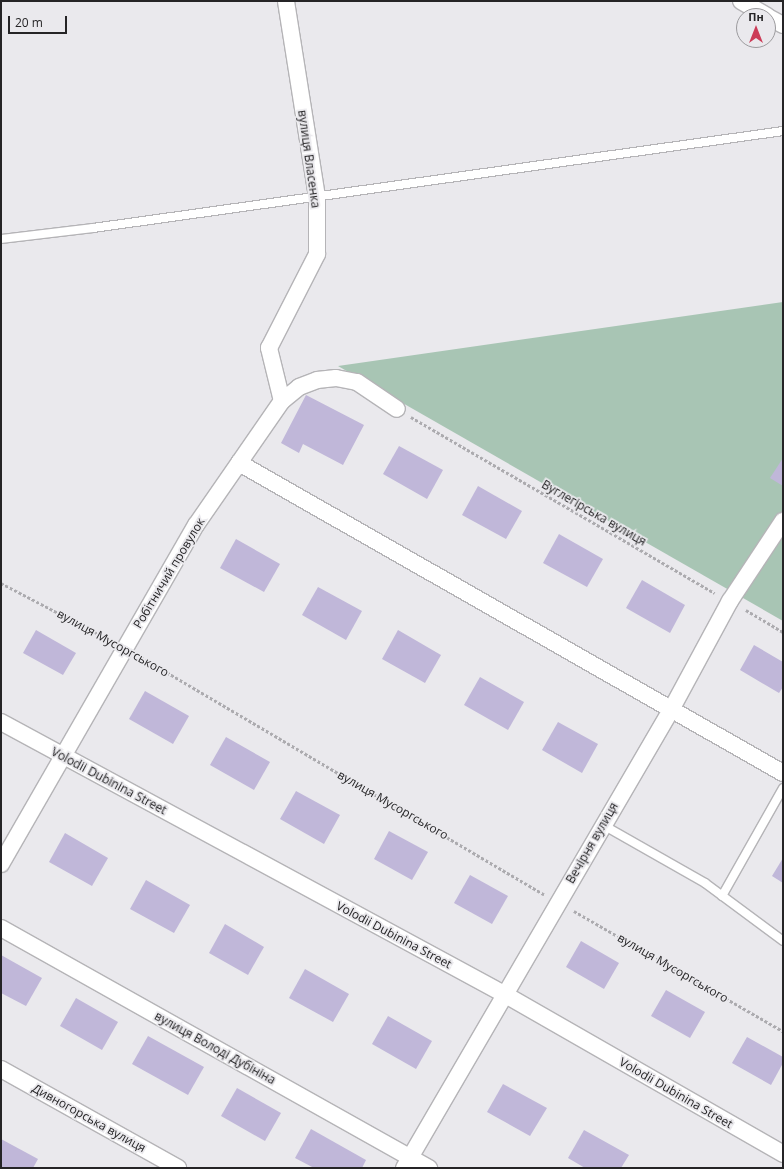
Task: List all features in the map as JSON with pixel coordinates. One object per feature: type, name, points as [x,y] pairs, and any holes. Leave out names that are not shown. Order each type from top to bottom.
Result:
[{"type":"street","name":"вулиця Власенка","points":[[282,401],[269,348],[317,254],[317,197],[286,1]]},
{"type":"street","points":[[741,1],[753,8]]},
{"type":"street","name":"Робітничий провулок","points":[[1,864],[196,525],[282,401],[299,387],[318,380],[336,378],[357,382],[397,409]]},
{"type":"street","points":[[238,463],[783,773]]},
{"type":"street","name":"Вечірня вулиця","points":[[407,1163],[504,994],[671,710],[730,601],[783,521]]},
{"type":"street","name":"Volodii Dubinina Street","points":[[1,722],[504,994],[783,1154]]},
{"type":"street","name":"вулиця Володі Дубініна","points":[[1,928],[407,1163],[428,1168]]},
{"type":"street","name":"Дивногорська вулиця","points":[[1,1069],[178,1168]]},
{"type":"lane","points":[[1,238],[93,228],[783,131]]},
{"type":"lane","points":[[722,896],[783,788]]},
{"type":"lane","points":[[603,825],[686,872],[722,896],[783,941]]},
{"type":"path","name":"Вуглегірська вулиця","points":[[397,409],[783,632]]},
{"type":"path","name":"вулиця Мусоргського","points":[[1,583],[125,648],[558,902],[783,1031]]},
{"type":"green space","points":[[783,302],[783,621],[338,366]]},
{"type":"building","points":[[306,395],[364,425],[343,465],[303,444],[299,453],[281,443]]},
{"type":"building","points":[[399,446],[443,470],[427,499],[383,474]]},
{"type":"building","points":[[783,458],[783,486],[770,478]]},
{"type":"building","points":[[478,486],[522,511],[506,539],[462,515]]},
{"type":"building","points":[[559,534],[603,559],[587,587],[543,563]]},
{"type":"building","points":[[236,539],[280,564],[264,592],[220,568]]},
{"type":"building","points":[[642,580],[685,605],[670,633],[626,608]]},
{"type":"building","points":[[318,587],[362,611],[346,640],[302,615]]},
{"type":"building","points":[[36,630],[76,653],[63,675],[23,653]]},
{"type":"building","points":[[398,630],[441,655],[425,683],[382,659]]},
{"type":"building","points":[[754,645],[783,662],[783,687],[779,693],[740,670]]},
{"type":"building","points":[[480,677],[524,702],[508,730],[464,705]]},
{"type":"building","points":[[145,691],[189,716],[173,744],[129,719]]},
{"type":"building","points":[[558,722],[598,744],[582,773],[542,750]]},
{"type":"building","points":[[226,737],[270,762],[254,790],[210,765]]},
{"type":"building","points":[[296,791],[340,815],[324,844],[280,819]]},
{"type":"building","points":[[389,831],[428,852],[412,880],[374,859]]},
{"type":"building","points":[[65,833],[108,858],[92,886],[49,862]]},
{"type":"building","points":[[783,858],[783,883],[772,876]]},
{"type":"building","points":[[470,875],[508,896],[492,924],[454,903]]},
{"type":"building","points":[[146,880],[190,905],[174,933],[130,909]]},
{"type":"building","points":[[225,924],[264,947],[248,975],[209,953]]},
{"type":"building","points":[[581,941],[619,963],[604,989],[566,967]]},
{"type":"building","points":[[1,955],[42,978],[26,1006],[1,993]]},
{"type":"building","points":[[305,969],[349,994],[333,1022],[289,998]]},
{"type":"building","points":[[666,990],[705,1012],[690,1038],[651,1016]]},
{"type":"building","points":[[76,998],[118,1022],[102,1050],[60,1026]]},
{"type":"building","points":[[388,1016],[432,1041],[416,1069],[372,1044]]},
{"type":"building","points":[[148,1036],[204,1067],[188,1095],[132,1064]]},
{"type":"building","points":[[747,1037],[783,1057],[783,1063],[771,1085],[732,1063]]},
{"type":"building","points":[[503,1084],[547,1108],[530,1136],[487,1112]]},
{"type":"building","points":[[237,1088],[281,1113],[265,1141],[221,1116]]},
{"type":"building","points":[[311,1129],[366,1160],[362,1168],[314,1168],[295,1158]]},
{"type":"building","points":[[584,1130],[629,1155],[621,1168],[585,1168],[568,1158]]},
{"type":"building","points":[[1,1139],[38,1159],[33,1168],[1,1168]]}]
